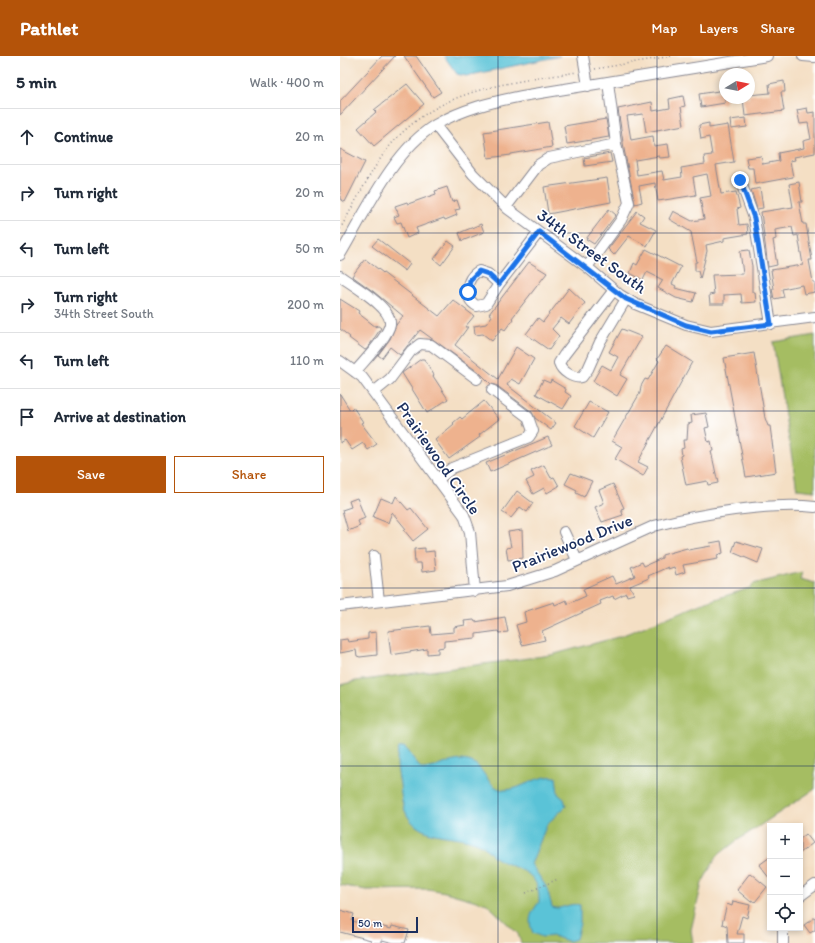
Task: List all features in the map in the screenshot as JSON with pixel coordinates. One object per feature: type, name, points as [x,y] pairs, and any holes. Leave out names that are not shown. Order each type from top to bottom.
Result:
[{"type":"street","points":[[583,56],[588,86]]},
{"type":"street","points":[[340,255],[398,159],[416,140],[435,125],[468,109],[489,102],[767,56]]},
{"type":"street","points":[[803,56],[815,57]]},
{"type":"street","points":[[587,267],[621,220],[629,203],[616,144],[608,82]]},
{"type":"street","name":"34th Street South","points":[[435,125],[473,174],[506,207],[587,267],[626,299],[686,325],[711,331],[815,317]]},
{"type":"street","points":[[506,207],[538,165],[550,158],[616,144]]},
{"type":"street","points":[[740,180],[754,218],[771,324]]},
{"type":"street","points":[[499,284],[539,232]]},
{"type":"street","points":[[340,276],[379,304],[389,315],[390,324],[385,335],[355,372]]},
{"type":"street","points":[[614,290],[559,363],[564,371],[578,378],[582,377],[588,369],[600,342],[626,299]]},
{"type":"street","points":[[374,392],[390,379],[411,351],[420,344],[431,345],[477,379]]},
{"type":"street","name":"Prairiewood Circle","points":[[340,361],[362,377],[464,516],[470,532],[475,591]]},
{"type":"street","points":[[437,480],[452,468],[529,437],[533,431],[528,417],[492,390]]},
{"type":"street","name":"Prairiewood Drive","points":[[340,606],[475,591],[507,586],[535,579],[654,526],[672,521],[794,504],[815,507]]},
{"type":"street","points":[[564,532],[577,560]]},
{"type":"street","points":[[374,556],[379,601]]},
{"type":"street","points":[[801,895],[815,885]]},
{"type":"street","points":[[783,931],[783,943]]},
{"type":"path","points":[[526,893],[558,879]]},
{"type":"green space","points":[[815,335],[815,491],[797,489],[773,342]]},
{"type":"green space","points":[[802,572],[800,579],[815,583],[815,789],[735,842],[717,856],[702,883],[691,930],[693,943],[521,943],[518,934],[487,904],[445,892],[428,889],[366,890],[340,885],[340,685],[356,681],[551,655],[618,637],[709,601],[750,588],[753,584]]},
{"type":"water","points":[[444,56],[560,56],[466,76],[457,74]]},
{"type":"water","points":[[404,747],[422,769],[462,760],[474,763],[490,782],[499,789],[512,789],[543,778],[556,777],[558,794],[564,799],[566,806],[547,824],[531,864],[547,888],[552,907],[558,908],[576,904],[580,905],[580,923],[576,939],[568,941],[553,936],[542,937],[533,933],[530,920],[532,913],[539,902],[536,884],[533,878],[528,874],[499,860],[484,846],[478,843],[461,838],[428,832],[420,829],[410,820],[403,806],[397,766],[399,748]]},
{"type":"building","points":[[382,56],[395,56],[340,115],[340,101]]},
{"type":"building","points":[[404,56],[416,56],[441,92],[433,97]]},
{"type":"building","points":[[784,81],[785,92],[781,92],[784,111],[745,116],[744,104],[755,104],[755,94],[770,93],[769,84]]},
{"type":"building","points":[[407,84],[424,104],[374,146],[358,128],[376,112],[374,110]]},
{"type":"building","points":[[719,91],[719,104],[701,107],[699,94]]},
{"type":"building","points":[[683,96],[685,106],[681,107],[684,125],[646,132],[643,114],[627,116],[631,140],[653,136],[654,146],[668,144],[670,157],[660,158],[659,156],[635,160],[637,175],[662,171],[664,180],[682,177],[681,168],[705,164],[704,156],[712,155],[709,137],[701,139],[699,125],[709,123],[709,128],[728,125],[734,162],[716,165],[721,194],[736,192],[740,208],[737,209],[739,225],[747,224],[748,234],[724,238],[724,241],[706,245],[707,251],[700,279],[698,271],[695,271],[695,262],[697,262],[691,232],[669,219],[673,211],[692,221],[704,219],[700,198],[711,196],[707,174],[693,177],[696,195],[658,201],[655,183],[639,186],[642,202],[635,204],[618,109],[652,102],[653,111],[670,108],[669,99]]},
{"type":"building","points":[[807,108],[808,113],[815,112],[815,153],[794,157],[795,160],[790,161],[793,177],[755,184],[753,168],[748,168],[746,158],[761,156],[763,164],[779,161],[778,153],[804,148],[803,141],[811,139],[808,123],[800,124],[797,110]]},
{"type":"building","points":[[746,118],[747,127],[731,129],[730,120]]},
{"type":"building","points":[[606,119],[609,137],[567,144],[564,126]]},
{"type":"building","points":[[548,122],[552,147],[488,158],[484,132]]},
{"type":"building","points":[[340,149],[365,162],[345,202],[340,199]]},
{"type":"building","points":[[610,153],[612,162],[585,166],[584,158]]},
{"type":"building","points":[[607,178],[611,202],[548,214],[544,187]]},
{"type":"building","points":[[799,182],[802,202],[799,202],[803,224],[806,224],[812,260],[809,260],[813,282],[815,282],[815,292],[804,294],[802,285],[782,289],[784,297],[774,299],[771,270],[803,265],[798,235],[794,236],[792,227],[775,230],[776,239],[773,240],[777,265],[768,267],[761,212],[793,207],[789,184]]},
{"type":"building","points":[[447,187],[452,202],[457,200],[460,209],[455,210],[457,215],[416,228],[418,233],[407,238],[401,222],[397,223],[394,217],[399,215],[395,206],[407,202],[408,204],[436,194],[435,191]]},
{"type":"building","points":[[760,188],[763,208],[757,209],[751,190]]},
{"type":"building","points":[[609,209],[616,215],[594,244],[586,239]]},
{"type":"building","points":[[637,211],[644,216],[640,222],[656,230],[647,246],[629,236],[614,255],[608,249]]},
{"type":"building","points":[[481,224],[484,232],[462,241],[459,233]]},
{"type":"building","points":[[378,239],[410,264],[405,271],[372,246]]},
{"type":"building","points":[[448,241],[455,246],[441,265],[434,259]]},
{"type":"building","points":[[646,249],[681,267],[672,284],[676,286],[675,288],[696,293],[693,302],[676,298],[658,288],[663,280],[647,272],[643,280],[630,273],[634,263],[637,265]]},
{"type":"building","points":[[749,250],[752,266],[752,292],[755,292],[756,302],[742,303],[741,294],[724,295],[724,304],[710,304],[709,295],[714,294],[712,275],[743,274],[740,251]]},
{"type":"building","points":[[365,259],[439,316],[453,300],[474,316],[465,327],[468,327],[455,345],[498,379],[516,347],[534,359],[520,384],[511,379],[507,385],[556,423],[551,430],[535,418],[532,412],[496,385],[491,384],[481,374],[420,330],[400,355],[390,347],[382,358],[378,355],[390,339],[396,325],[403,316],[352,276]]},
{"type":"building","points":[[529,262],[547,273],[512,318],[513,319],[505,330],[502,328],[492,341],[483,334],[475,335],[474,326],[486,324],[492,316],[489,314]]},
{"type":"building","points":[[569,288],[585,303],[569,324],[561,318],[552,329],[559,336],[549,350],[526,334],[538,318],[543,322]]},
{"type":"building","points":[[340,299],[359,311],[358,313],[376,327],[377,325],[381,328],[367,349],[365,350],[340,329]]},
{"type":"building","points":[[622,329],[642,337],[620,375],[627,379],[617,396],[593,381],[602,365],[611,370],[618,357],[609,352]]},
{"type":"building","points":[[666,346],[692,362],[638,462],[648,467],[643,476],[615,459],[622,447],[612,441],[640,393],[641,386],[645,379],[648,380],[659,361],[657,359]]},
{"type":"building","points":[[754,353],[765,418],[768,426],[770,426],[776,472],[746,477],[724,358]]},
{"type":"building","points":[[421,359],[424,359],[448,399],[427,413],[402,373]]},
{"type":"building","points":[[543,380],[550,383],[551,380],[566,389],[565,392],[571,396],[563,409],[536,394]]},
{"type":"building","points":[[340,394],[350,410],[353,407],[363,422],[361,423],[377,444],[368,450],[363,443],[352,450],[345,440],[340,443]]},
{"type":"building","points":[[484,401],[499,419],[479,435],[480,437],[449,459],[435,440],[460,417],[462,419]]},
{"type":"building","points":[[589,402],[608,412],[593,438],[575,426]]},
{"type":"building","points":[[706,413],[709,427],[705,428],[708,442],[711,441],[713,451],[711,451],[718,483],[708,485],[707,481],[686,485],[680,456],[682,455],[681,449],[684,448],[683,440],[687,440],[688,424],[692,423],[691,415]]},
{"type":"building","points":[[548,437],[552,445],[490,472],[486,463]]},
{"type":"building","points":[[544,465],[551,478],[554,477],[559,486],[547,493],[544,488],[533,494],[526,481],[534,477],[531,471]]},
{"type":"building","points":[[571,473],[592,481],[584,497],[576,493],[577,490],[565,484]]},
{"type":"building","points":[[613,484],[624,508],[621,509],[623,515],[602,522],[595,507],[604,503],[599,490]]},
{"type":"building","points":[[517,491],[533,503],[527,512],[520,507],[511,518],[502,512]]},
{"type":"building","points":[[396,496],[408,510],[411,508],[428,529],[413,541],[404,530],[406,529],[392,512],[388,523],[373,517],[381,498],[393,503]]},
{"type":"building","points":[[357,498],[365,518],[358,521],[360,526],[348,531],[342,510],[351,507],[349,501]]},
{"type":"building","points":[[522,530],[523,558],[508,560],[506,548],[511,547],[508,532]]},
{"type":"building","points":[[721,541],[723,553],[717,555],[718,559],[683,565],[685,572],[676,575],[674,567],[668,569],[668,567],[648,576],[649,578],[630,586],[634,594],[627,596],[626,593],[614,599],[613,596],[600,601],[601,604],[542,631],[545,640],[522,645],[516,625],[526,622],[524,612],[554,602],[555,605],[566,600],[568,604],[586,596],[583,589],[612,576],[616,584],[635,576],[631,567],[642,562],[644,566],[662,558],[662,555],[687,548],[688,550],[711,546],[710,543]]},
{"type":"building","points":[[736,541],[763,549],[758,563],[732,552]]},
{"type":"building","points":[[425,548],[425,552],[434,551],[436,570],[422,572],[421,563],[415,563],[414,549]]},
{"type":"building","points":[[505,617],[508,632],[499,633],[498,631],[476,634],[476,638],[444,641],[444,647],[438,648],[438,653],[427,654],[427,649],[391,655],[388,631],[430,626],[431,634],[454,632],[454,627],[465,625],[464,621],[474,620],[475,622]]},
{"type":"building","points":[[376,632],[377,655],[360,657],[357,656],[356,650],[340,653],[340,640],[347,639],[348,642],[368,639],[368,633]]},
{"type":"building","points":[[806,834],[813,843],[803,851],[803,836]]},
{"type":"building","points":[[767,859],[767,875],[759,865]]},
{"type":"building","points":[[750,873],[767,887],[755,902],[751,900],[751,902],[737,890]]},
{"type":"building","points":[[733,901],[750,905],[747,918],[742,916],[737,934],[744,934],[744,943],[728,943],[727,926],[722,924],[727,904],[732,906]]},
{"type":"building","points":[[340,910],[354,914],[352,921],[376,927],[376,925],[391,929],[392,926],[409,930],[405,943],[394,943],[382,940],[382,943],[375,943],[370,942],[371,940],[340,932]]},
{"type":"building","points":[[815,917],[815,930],[810,933],[804,925]]},
{"type":"route","points":[[468,292],[468,284],[470,280],[479,271],[483,271],[488,274],[499,284],[539,232],[587,267],[626,299],[686,325],[711,331],[771,324],[754,218],[740,180]]}]
